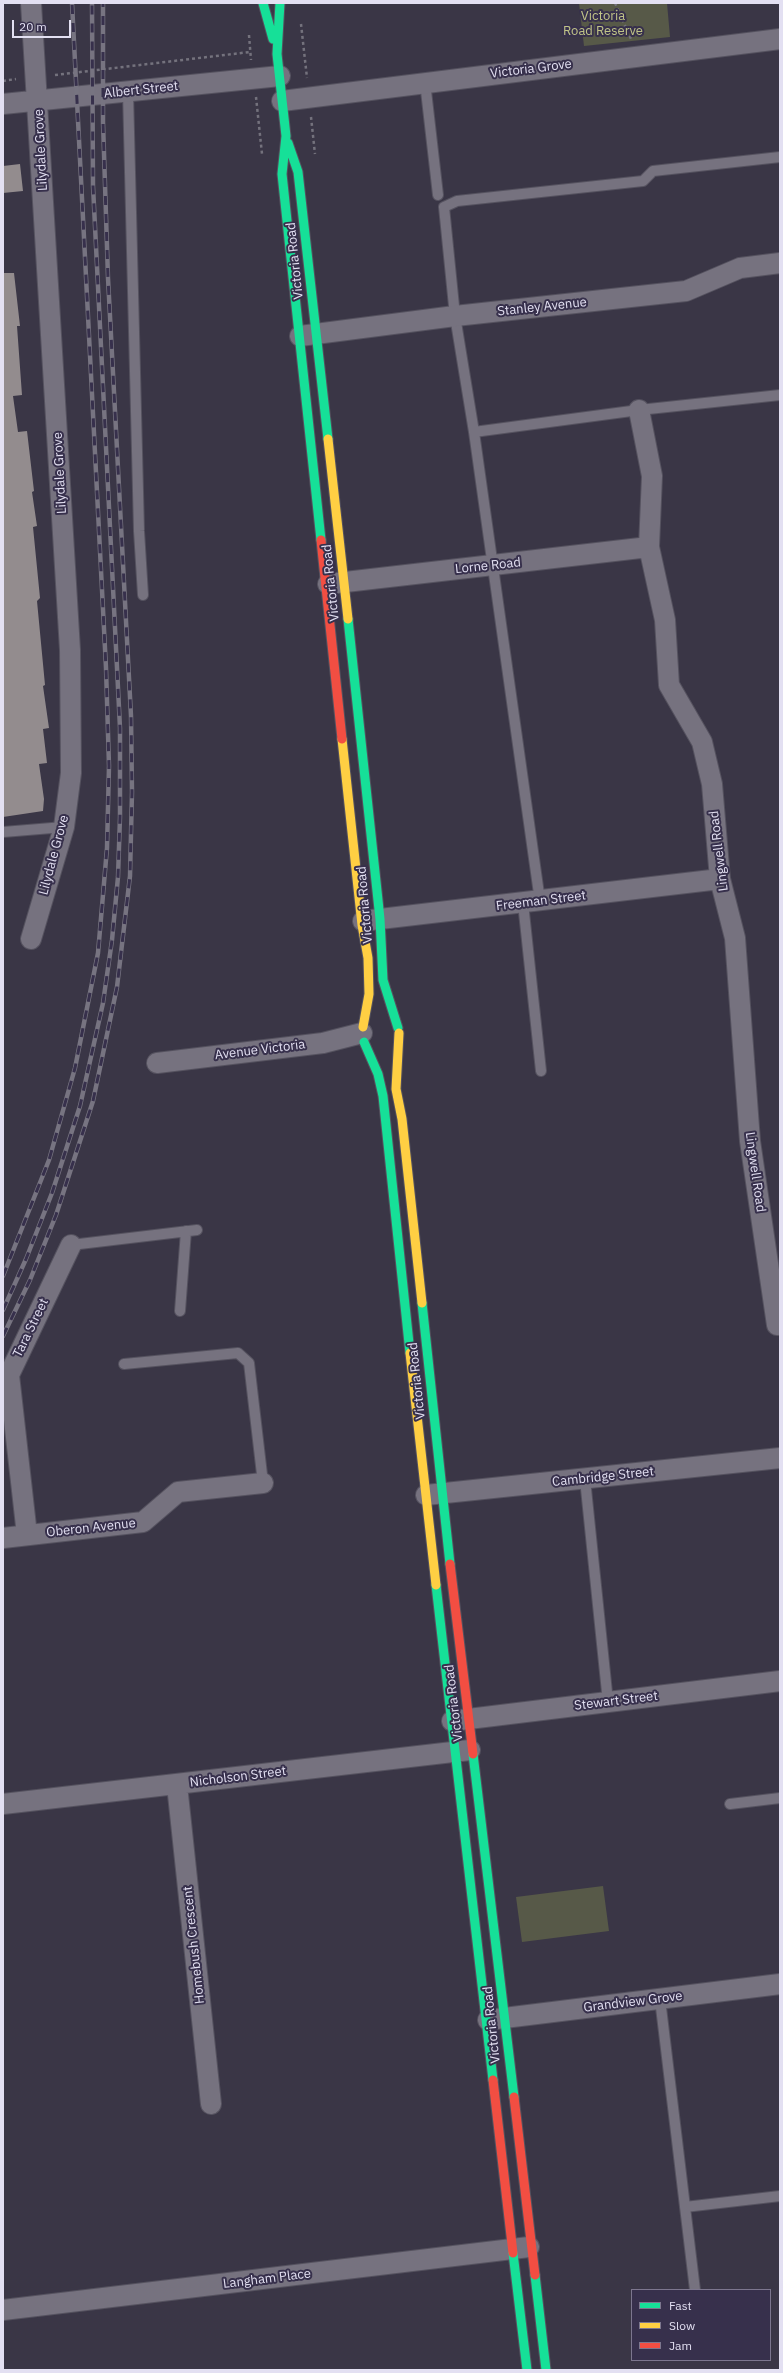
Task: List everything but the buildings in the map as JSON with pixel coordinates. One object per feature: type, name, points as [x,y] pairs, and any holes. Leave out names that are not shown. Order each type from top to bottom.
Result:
[{"type":"street","name":"Lilydale Grove","points":[[31,3],[70,650],[71,773],[64,827],[31,939]]},
{"type":"street","name":"Victoria Road","points":[[263,3],[277,54],[286,136],[298,172],[308,335],[371,920],[369,994],[363,1034],[382,1089],[394,1210],[434,1494],[522,2248],[527,2370]]},
{"type":"street","name":"Victoria Road","points":[[277,54],[280,3]]},
{"type":"street","name":"Victoria Grove","points":[[282,101],[780,39]]},
{"type":"street","name":"Albert Street","points":[[3,104],[280,76]]},
{"type":"street","name":"Victoria Road","points":[[286,136],[282,174],[308,335],[371,920],[383,980],[399,1031],[395,1082],[402,1119],[412,1208],[434,1494],[460,1720],[522,2248],[546,2370]]},
{"type":"street","name":"Stanley Avenue","points":[[308,335],[455,316],[686,291],[740,268],[780,263]]},
{"type":"street","name":"Lingwell Road","points":[[638,410],[652,476],[649,547],[665,620],[669,685],[702,742],[712,784],[720,879],[735,938],[750,1141],[777,1326]]},
{"type":"street","name":"Lorne Road","points":[[335,583],[649,547]]},
{"type":"street","name":"Freeman Street","points":[[371,920],[720,879]]},
{"type":"street","points":[[373,1017],[363,1034],[370,1049],[384,1051],[396,1043],[399,1031],[392,1020],[383,1015]]},
{"type":"street","name":"Avenue Victoria","points":[[157,1063],[323,1043],[363,1034]]},
{"type":"street","points":[[394,1210],[412,1208]]},
{"type":"street","name":"Tara Street","points":[[27,1535],[9,1375],[71,1245]]},
{"type":"street","name":"Cambridge Street","points":[[434,1494],[780,1458]]},
{"type":"street","name":"Oberon Avenue","points":[[3,1538],[143,1522],[178,1492],[263,1483]]},
{"type":"street","name":"Stewart Street","points":[[460,1720],[780,1681]]},
{"type":"street","name":"Nicholson Street","points":[[3,1804],[177,1785],[464,1750]]},
{"type":"street","name":"Homebush Crescent","points":[[177,1785],[211,2104]]},
{"type":"street","name":"Grandview Grove","points":[[495,2019],[780,1984]]},
{"type":"street","name":"Langham Place","points":[[3,2310],[522,2248]]},
{"type":"lane","points":[[425,82],[438,195]]},
{"type":"lane","points":[[128,92],[138,531],[143,595]]},
{"type":"lane","points":[[541,1071],[531,902],[492,566],[474,432],[455,316],[444,207],[457,201],[643,181],[653,171],[780,157]]},
{"type":"lane","points":[[474,432],[638,410],[780,395]]},
{"type":"lane","points":[[3,832],[64,827]]},
{"type":"lane","points":[[71,1245],[197,1230]]},
{"type":"lane","points":[[180,1311],[186,1232]]},
{"type":"lane","points":[[124,1364],[238,1353],[244,1358],[249,1363],[263,1483]]},
{"type":"lane","points":[[585,1479],[608,1702]]},
{"type":"lane","points":[[730,1804],[780,1798]]},
{"type":"lane","points":[[660,1998],[695,2289]]},
{"type":"lane","points":[[685,2207],[780,2196]]},
{"type":"path","points":[[615,3],[638,56]]},
{"type":"path","points":[[3,81],[250,52]]},
{"type":"green space","name":"Victoria Road Reserve","points":[[579,3],[667,3],[670,37],[584,46]]},
{"type":"green space","points":[[603,1886],[609,1931],[522,1942],[516,1897]]},
{"type":"railway","points":[[3,1276],[49,1160],[75,1068],[98,953],[107,848],[109,766],[106,668],[72,3]]},
{"type":"railway","points":[[3,1310],[26,1259],[52,1193],[80,1106],[103,1003],[112,940],[118,877],[120,728],[93,186],[92,3]]},
{"type":"railway","points":[[3,1336],[30,1280],[56,1215],[93,1101],[117,987],[130,876],[132,792],[131,716],[108,278],[103,122],[103,3]]},
{"type":"traffic: fast","points":[[263,3],[273,39]]},
{"type":"traffic: fast","points":[[280,3],[277,54],[286,136],[282,174],[321,540]]},
{"type":"traffic: fast","points":[[288,143],[298,172],[328,439]]},
{"type":"traffic: fast","points":[[348,619],[380,919],[383,980],[398,1028]]},
{"type":"traffic: fast","points":[[364,1042],[378,1074],[383,1096],[410,1353]]},
{"type":"traffic: fast","points":[[422,1303],[450,1564]]},
{"type":"traffic: fast","points":[[436,1585],[493,2080]]},
{"type":"traffic: fast","points":[[473,1754],[514,2097]]},
{"type":"traffic: fast","points":[[513,2253],[527,2370]]},
{"type":"traffic: fast","points":[[535,2275],[546,2370]]},
{"type":"traffic: slow","points":[[328,439],[348,619]]},
{"type":"traffic: slow","points":[[342,739],[362,925],[368,958],[369,994],[363,1027]]},
{"type":"traffic: slow","points":[[399,1033],[396,1089],[402,1119],[422,1303]]},
{"type":"traffic: slow","points":[[410,1353],[436,1585]]},
{"type":"traffic: jam","points":[[321,540],[342,739]]},
{"type":"traffic: jam","points":[[450,1564],[473,1754]]},
{"type":"traffic: jam","points":[[493,2080],[513,2253]]},
{"type":"traffic: jam","points":[[514,2097],[535,2275]]}]
